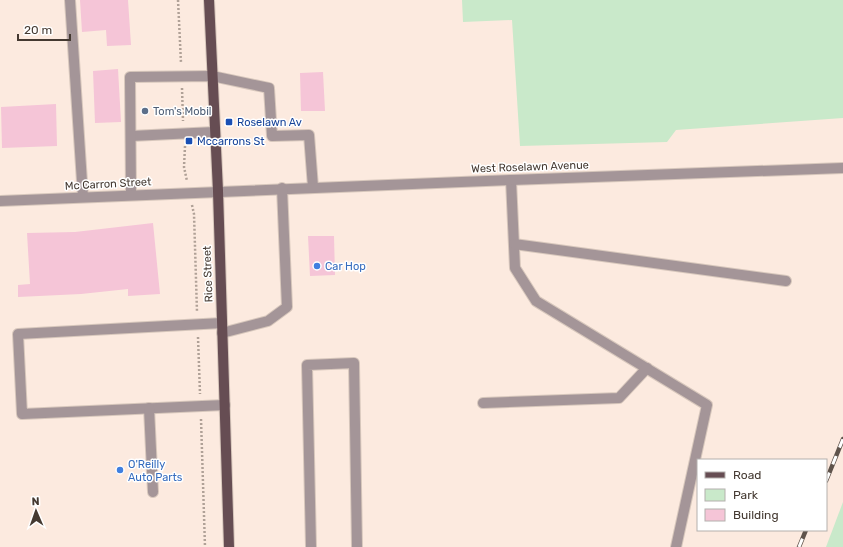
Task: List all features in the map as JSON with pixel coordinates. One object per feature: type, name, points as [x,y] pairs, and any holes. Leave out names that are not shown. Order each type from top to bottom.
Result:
[{"type":"main road","name":"Rice Street","points":[[209,0],[218,191],[229,547]]},
{"type":"street","points":[[70,0],[83,197]]},
{"type":"street","points":[[131,195],[130,78],[212,76],[269,88],[272,136],[309,135],[313,187]]},
{"type":"street","points":[[131,136],[215,132]]},
{"type":"street","name":"West Roselawn Avenue","points":[[218,191],[843,168]]},
{"type":"street","points":[[511,180],[515,268],[536,301],[707,405],[676,547]]},
{"type":"street","points":[[224,405],[22,414],[18,334],[198,324],[222,328],[268,321],[287,307],[282,188]]},
{"type":"street","name":"Mc Carron Street","points":[[0,201],[218,191]]},
{"type":"street","points":[[514,244],[786,281]]},
{"type":"street","points":[[311,547],[307,365],[354,363],[357,547]]},
{"type":"street","points":[[483,403],[619,398],[647,368]]},
{"type":"street","points":[[149,408],[153,492]]},
{"type":"path","points":[[178,0],[182,77],[184,167],[194,214],[205,547]]},
{"type":"green space","points":[[462,0],[843,0],[843,118],[676,130],[667,142],[520,146],[512,20],[463,22]]},
{"type":"green space","points":[[843,502],[843,547],[826,547]]},
{"type":"building","points":[[80,0],[128,0],[131,45],[107,46],[106,30],[82,32]]},
{"type":"building","points":[[118,69],[121,122],[95,123],[93,71]]},
{"type":"building","points":[[323,72],[325,111],[301,111],[300,73]]},
{"type":"building","points":[[56,104],[57,146],[2,148],[1,107]]},
{"type":"building","points":[[153,223],[160,294],[128,296],[128,289],[81,294],[18,297],[18,285],[30,284],[27,233],[75,232]]},
{"type":"building","points":[[308,236],[334,236],[335,275],[310,276]]},
{"type":"railway","points":[[827,479],[843,439]]},
{"type":"railway","points":[[799,547],[806,531]]},
{"type":"place","name":"Tom's Mobil","points":[[145,111]]},
{"type":"place","name":"Roselawn Av","points":[[229,122]]},
{"type":"place","name":"Mccarrons St","points":[[189,141]]},
{"type":"place","name":"Car Hop","points":[[317,266]]},
{"type":"place","name":"O'Reilly Auto Parts","points":[[120,470]]}]
